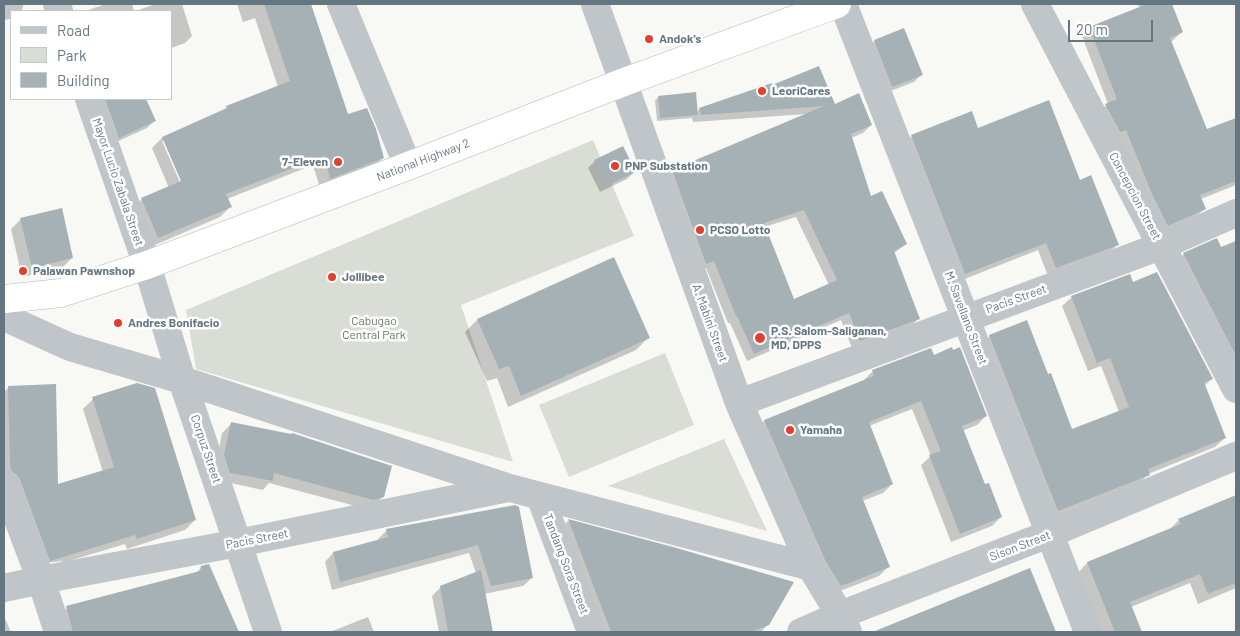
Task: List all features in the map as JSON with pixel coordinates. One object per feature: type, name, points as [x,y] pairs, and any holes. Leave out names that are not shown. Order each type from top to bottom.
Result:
[{"type":"highway","name":"National Highway 2","points":[[4,299],[61,293],[147,265],[624,82],[837,4]]},
{"type":"street","points":[[4,6],[9,4]]},
{"type":"street","points":[[341,4],[408,166]]},
{"type":"street","name":"A. Mabini Street","points":[[595,4],[739,403],[811,567],[844,624]]},
{"type":"street","name":"M. Savellano Street","points":[[843,4],[1088,632]]},
{"type":"street","name":"Concepcion Street","points":[[1035,4],[1236,389]]},
{"type":"street","name":"Mayor Lucio Zabala Street","points":[[89,100],[147,265]]},
{"type":"street","name":"Pacis Street","points":[[739,403],[1161,246],[1236,213]]},
{"type":"street","name":"Corpuz Street","points":[[147,265],[182,380],[268,632]]},
{"type":"street","points":[[4,317],[70,347],[182,380],[510,488],[811,567]]},
{"type":"street","name":"Sison Street","points":[[802,632],[844,624],[1049,534],[1236,456]]},
{"type":"street","points":[[4,483],[41,580],[58,632]]},
{"type":"street","name":"Pacis Street","points":[[4,588],[510,488]]},
{"type":"street","name":"Tandang Sora Street","points":[[540,496],[591,632]]},
{"type":"green space","name":"Cabugao Central Park","points":[[593,140],[634,236],[461,305],[513,462],[196,369],[186,310]]},
{"type":"green space","points":[[665,353],[694,425],[569,477],[539,405]]},
{"type":"green space","points":[[724,439],[767,531],[608,486]]},
{"type":"building","points":[[264,4],[311,4],[348,114],[367,108],[376,129],[384,158],[330,179],[324,156],[226,194],[232,207],[158,238],[141,198],[181,181],[162,137],[227,108],[226,106],[290,81]]},
{"type":"building","points":[[1147,4],[1172,4],[1183,32],[1170,38],[1207,129],[1236,118],[1236,181],[1200,195],[1206,209],[1168,226],[1152,194],[1126,130],[1120,132],[1105,104],[1117,99],[1089,27]]},
{"type":"building","points":[[904,28],[923,75],[892,87],[874,40]]},
{"type":"building","points":[[819,66],[835,104],[859,93],[872,125],[851,134],[871,196],[882,191],[907,244],[894,251],[920,319],[860,341],[849,313],[754,354],[736,316],[714,261],[706,264],[672,170],[824,106],[701,115],[699,108],[772,83],[772,85]],"holes":[[[804,210],[837,280],[794,299],[764,223]]]},
{"type":"building","points":[[696,92],[698,115],[660,118],[658,96]]},
{"type":"building","points":[[105,100],[146,100],[156,121],[119,138]]},
{"type":"building","points":[[1049,100],[1080,180],[1091,175],[1119,245],[1056,268],[1046,243],[965,274],[911,135],[972,111],[978,128]]},
{"type":"building","name":"PNP Substation","points":[[623,146],[636,172],[607,186],[594,160]]},
{"type":"building","points":[[62,208],[73,258],[32,268],[20,218]]},
{"type":"building","points":[[1217,238],[1221,247],[1236,241],[1236,356],[1183,253]]},
{"type":"building","points":[[614,257],[650,338],[521,396],[509,366],[499,369],[477,319]]},
{"type":"building","points":[[1157,272],[1213,379],[1204,382],[1226,438],[1148,469],[1150,475],[1058,511],[989,335],[1027,320],[1048,374],[1051,373],[1072,429],[1129,407],[1110,358],[1097,363],[1071,296],[1130,274],[1133,282]]},
{"type":"building","points":[[952,347],[953,350],[960,347],[987,416],[962,426],[985,484],[989,483],[1002,517],[960,534],[929,455],[941,451],[921,401],[869,422],[893,484],[862,497],[890,567],[841,586],[825,560],[764,420],[874,376],[872,370],[931,348],[934,355]]},
{"type":"building","points":[[137,383],[155,388],[196,520],[137,539],[135,535],[50,561],[19,477],[11,470],[8,386],[56,384],[58,484],[114,467],[92,397]]},
{"type":"building","points":[[231,422],[292,433],[392,466],[384,497],[373,500],[274,473],[273,481],[230,473],[224,455]]},
{"type":"building","points":[[1236,495],[1236,583],[1208,594],[1200,574],[1130,602],[1142,632],[1115,632],[1087,562],[1181,524],[1178,519]]},
{"type":"building","points":[[515,505],[519,507],[533,578],[491,586],[478,545],[340,582],[333,552],[388,537],[386,529]]},
{"type":"building","points":[[568,519],[794,582],[769,625],[750,632],[611,632]]},
{"type":"building","points":[[209,564],[239,632],[73,632],[66,606],[200,571],[201,566]]},
{"type":"building","points":[[1030,568],[1056,632],[875,632],[875,631]]},
{"type":"building","points":[[481,570],[493,632],[448,632],[440,586]]},
{"type":"place","name":"Andok's","points":[[649,39]]},
{"type":"place","name":"LeoriCares","points":[[762,91]]},
{"type":"place","name":"7-Eleven","points":[[338,162]]},
{"type":"place","name":"PNP Substation","points":[[615,166]]},
{"type":"place","name":"PCSO Lotto","points":[[700,230]]},
{"type":"place","name":"Palawan Pawnshop","points":[[23,271]]},
{"type":"place","name":"Jollibee","points":[[332,277]]},
{"type":"place","name":"Andres Bonifacio","points":[[118,323]]},
{"type":"place","name":"P.S. Salom-Saliganan, MD, DPPS","points":[[760,338]]},
{"type":"place","name":"Yamaha","points":[[790,430]]}]
